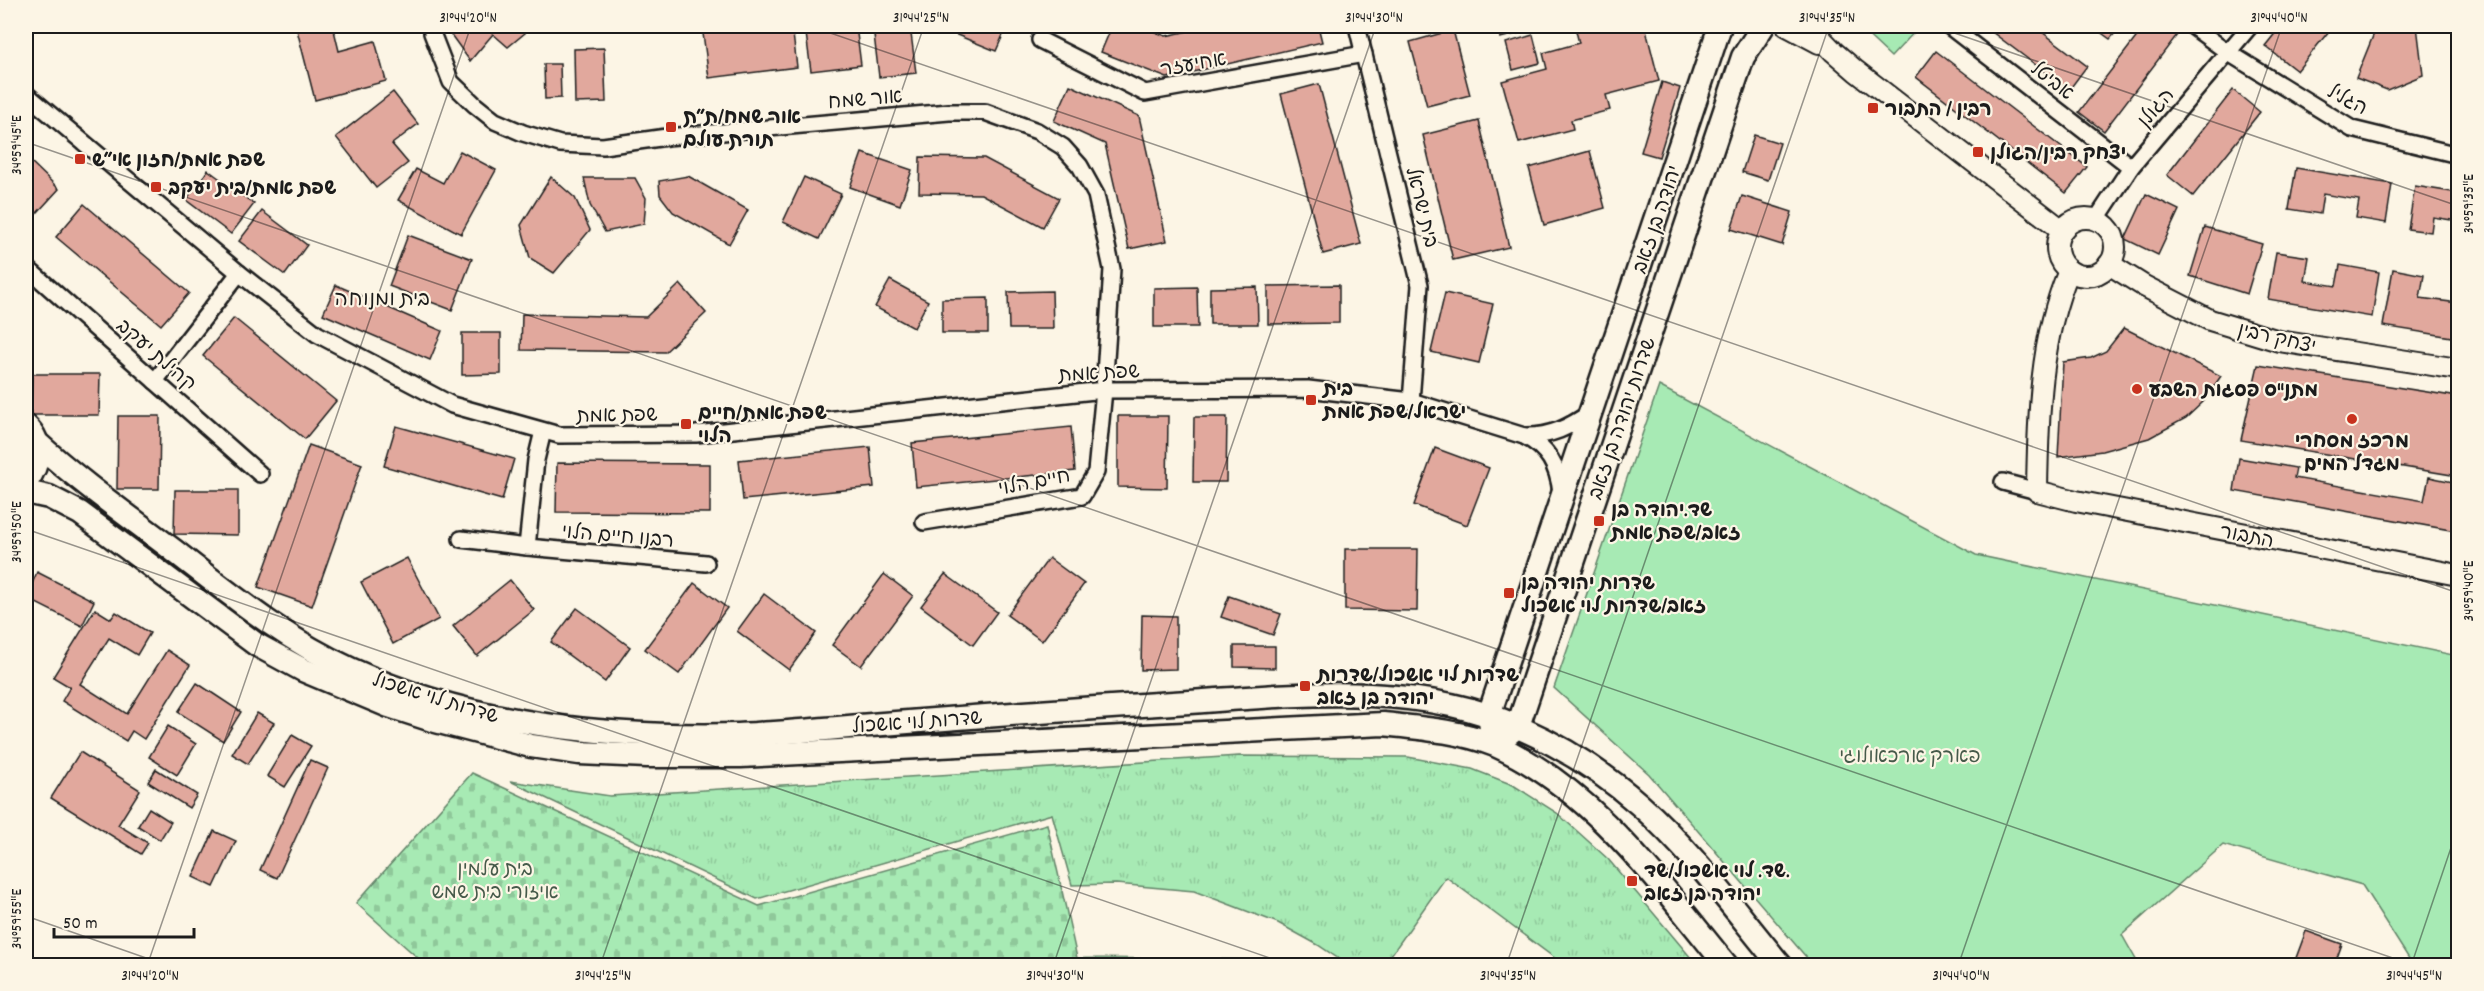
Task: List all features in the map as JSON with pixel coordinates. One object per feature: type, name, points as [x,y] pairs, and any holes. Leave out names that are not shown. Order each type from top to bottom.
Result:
[{"type":"main road","name":"יהודה בן זאב","points":[[1591,412],[1720,26]]},
{"type":"main road","name":"שדרות יהודה בן זאב","points":[[1518,726],[1743,57],[1763,26]]},
{"type":"main road","name":"שדרות יהודה בן זאב","points":[[1493,745],[1489,715],[1591,412]]},
{"type":"main road","name":"שדרות לוי אשכול","points":[[31,434],[62,466],[272,626],[315,651],[351,670],[397,688],[441,702],[530,724],[579,731],[645,735],[742,735],[1068,710],[1325,696],[1385,696],[1426,700],[1489,715],[1518,726],[1582,763],[1638,804],[1679,844],[1781,966]]},
{"type":"main road","points":[[26,482],[37,463],[31,434]]},
{"type":"main road","name":"שדרות לוי אשכול","points":[[26,492],[49,497],[73,508],[257,645],[303,670],[389,706],[432,720],[531,746],[579,753],[741,756],[1383,724],[1453,734],[1493,745],[1549,777],[1606,825],[1727,966]]},
{"type":"main road","points":[[1493,745],[1518,726]]},
{"type":"street","name":"אור שמח","points":[[432,26],[432,33],[451,82],[475,105],[495,121],[523,133],[560,144],[603,146],[667,137],[949,111],[984,112],[1037,130],[1063,147],[1080,165],[1096,195],[1104,224],[1112,269],[1104,390]]},
{"type":"street","name":"בית ישראל","points":[[1357,26],[1420,285],[1411,400]]},
{"type":"street","points":[[1787,26],[1834,52]]},
{"type":"street","points":[[1809,26],[1834,52],[2062,230]]},
{"type":"street","name":"אביטל","points":[[1949,26],[2130,168]]},
{"type":"street","name":"הגליל","points":[[2192,26],[2229,53],[2352,129],[2458,155]]},
{"type":"street","name":"הגולן","points":[[2096,220],[2130,168],[2250,26]]},
{"type":"street","name":"אחיעזר","points":[[1040,40],[1145,93],[1364,54]]},
{"type":"street","name":"שפת אמת","points":[[26,94],[238,273],[317,334],[452,405],[543,431],[560,435],[696,434],[1104,390],[1308,389],[1411,400],[1524,436],[1536,442],[1554,464],[1559,477],[1562,499]]},
{"type":"street","points":[[2088,218],[2096,220],[2108,228],[2114,242],[2113,257],[2100,272],[2090,276],[2079,276],[2062,264],[2056,247],[2062,230],[2074,220],[2088,218]]},
{"type":"street","name":"יצחק רבין","points":[[2109,264],[2144,286],[2210,320],[2229,326],[2279,341],[2458,369]]},
{"type":"street","name":"קהילת יעקב","points":[[26,267],[260,474]]},
{"type":"street","points":[[2037,491],[2037,457],[2047,342],[2056,299],[2069,271]]},
{"type":"street","points":[[155,381],[238,273]]},
{"type":"street","name":"חיים הלוי","points":[[924,522],[1082,496],[1096,472],[1104,390]]},
{"type":"street","name":"שפת אמת","points":[[1524,436],[1562,430],[1591,412]]},
{"type":"street","points":[[527,547],[536,460],[543,431]]},
{"type":"street","name":"התבור","points":[[2003,482],[2076,501],[2458,575]]},
{"type":"street","name":"רבנו חיים הלוי","points":[[461,539],[649,560],[706,563]]},
{"type":"green space","points":[[1858,26],[1920,26],[1891,57]]},
{"type":"green space","name":"פארק ארכאולוגי","points":[[1659,386],[1976,555],[2458,656],[2458,965],[2413,965],[2362,885],[2223,845],[2122,935],[2139,965],[1813,965],[1649,774],[1554,688]]},
{"type":"green space","points":[[1239,756],[1408,757],[1472,769],[1513,785],[1557,813],[1608,859],[1697,965],[1564,965],[1446,877],[1384,965],[1348,965],[1278,923],[1194,891],[1116,884],[1072,885],[1052,814],[757,899],[510,781],[610,796]]},
{"type":"green space","name":"בית עלמין איזורי בית שמש","points":[[472,773],[759,906],[1047,824],[1077,958],[1277,960],[1277,965],[426,965],[356,903]]},
{"type":"building","points":[[316,26],[333,26],[339,51],[375,41],[386,81],[315,100],[297,30]]},
{"type":"building","points":[[449,26],[518,26],[525,33],[508,47],[493,34],[470,61],[449,32]]},
{"type":"building","points":[[702,26],[792,26],[797,67],[709,78]]},
{"type":"building","points":[[805,26],[856,26],[861,65],[811,71]]},
{"type":"building","points":[[873,26],[910,26],[916,73],[879,77]]},
{"type":"building","points":[[935,26],[1007,26],[996,51]]},
{"type":"building","points":[[1112,26],[1139,26],[1166,36],[1211,26],[1318,26],[1322,42],[1167,78],[1101,52]]},
{"type":"building","points":[[1497,26],[1547,26],[1500,38]]},
{"type":"building","points":[[1597,26],[1645,26],[1659,81],[1606,95],[1610,110],[1571,120],[1573,129],[1519,143],[1502,81],[1547,69],[1543,53],[1579,43],[1576,31]]},
{"type":"building","points":[[1984,26],[2034,26],[2087,66],[2069,90]]},
{"type":"building","points":[[2092,26],[2121,26],[2110,39]]},
{"type":"building","points":[[2145,26],[2165,26],[2177,35],[2104,131],[2079,112]]},
{"type":"building","points":[[2281,26],[2333,26],[2297,71],[2265,46]]},
{"type":"building","points":[[2377,26],[2417,26],[2423,75],[2387,90],[2356,78]]},
{"type":"building","points":[[1453,30],[1470,95],[1427,106],[1410,42]]},
{"type":"building","points":[[1533,35],[1540,63],[1513,70],[1506,43]]},
{"type":"building","points":[[604,48],[606,102],[575,103],[574,49]]},
{"type":"building","points":[[1936,51],[2087,167],[2066,193],[1916,77]]},
{"type":"building","points":[[544,64],[560,64],[561,98],[545,99]]},
{"type":"building","points":[[1662,82],[1680,88],[1659,157],[1641,152]]},
{"type":"building","points":[[1319,84],[1361,244],[1323,254],[1281,94]]},
{"type":"building","points":[[1070,85],[1139,116],[1167,241],[1129,249],[1105,144],[1054,121]]},
{"type":"building","points":[[2233,90],[2260,112],[2193,196],[2167,175]]},
{"type":"building","points":[[393,92],[418,124],[392,144],[408,163],[376,188],[336,137]]},
{"type":"building","points":[[1479,121],[1509,247],[1453,260],[1423,135]]},
{"type":"building","points":[[1754,135],[1780,143],[1768,180],[1742,172]]},
{"type":"building","points":[[460,151],[496,170],[461,234],[398,200],[416,169],[443,183]]},
{"type":"building","points":[[1590,151],[1605,208],[1544,225],[1529,168]]},
{"type":"building","points":[[862,153],[912,170],[900,205],[850,187]]},
{"type":"building","points":[[26,157],[59,189],[26,225]]},
{"type":"building","points":[[920,157],[984,158],[1059,198],[1043,227],[981,194],[919,193]]},
{"type":"building","points":[[2296,168],[2392,184],[2386,223],[2356,218],[2359,200],[2323,194],[2320,214],[2289,209]]},
{"type":"building","points":[[208,170],[254,204],[231,234],[186,200]]},
{"type":"building","points":[[688,176],[748,210],[729,244],[673,212],[660,195],[659,181]]},
{"type":"building","points":[[551,177],[575,198],[590,230],[554,273],[530,258],[521,225]]},
{"type":"building","points":[[804,177],[841,194],[819,239],[783,222]]},
{"type":"building","points":[[584,178],[635,178],[646,198],[644,224],[605,232],[590,205]]},
{"type":"building","points":[[2415,186],[2458,193],[2458,221],[2433,217],[2431,232],[2408,229]]},
{"type":"building","points":[[2146,194],[2179,210],[2158,255],[2125,239]]},
{"type":"building","points":[[1742,196],[1792,212],[1782,245],[1731,229]]},
{"type":"building","points":[[84,204],[189,293],[161,325],[56,237]]},
{"type":"building","points":[[262,211],[307,245],[285,275],[239,241]]},
{"type":"building","points":[[2205,227],[2262,244],[2247,294],[2190,276]]},
{"type":"building","points":[[408,235],[472,259],[452,310],[389,286]]},
{"type":"building","points":[[2276,252],[2309,257],[2305,281],[2336,286],[2340,265],[2379,272],[2372,317],[2268,299]]},
{"type":"building","points":[[2393,269],[2424,275],[2420,298],[2458,303],[2458,338],[2383,326]]},
{"type":"building","points":[[890,280],[928,301],[914,328],[875,307]]},
{"type":"building","points":[[680,284],[706,313],[665,352],[521,350],[522,314],[646,317]]},
{"type":"building","points":[[336,285],[442,331],[430,360],[323,314]]},
{"type":"building","points":[[1339,285],[1339,323],[1268,324],[1268,286]]},
{"type":"building","points":[[1197,287],[1198,327],[1154,327],[1154,288]]},
{"type":"building","points":[[1257,287],[1258,324],[1210,324],[1210,288]]},
{"type":"building","points":[[1052,291],[1053,329],[1009,329],[1008,292]]},
{"type":"building","points":[[1445,293],[1493,304],[1479,363],[1431,352]]},
{"type":"building","points":[[988,298],[988,333],[942,333],[942,299]]},
{"type":"building","points":[[234,318],[336,401],[305,439],[203,356]]},
{"type":"building","name":"מתנ\"ס פסגות השבע","points":[[2124,328],[2221,376],[2203,402],[2186,418],[2149,438],[2102,451],[2058,457],[2063,362],[2091,358],[2106,351]]},
{"type":"building","points":[[462,333],[501,333],[501,374],[462,375]]},
{"type":"building","name":"מרכז מסחרי מגדל המים","points":[[2258,365],[2458,397],[2458,476],[2241,440]]},
{"type":"building","points":[[32,374],[100,374],[99,415],[31,415]]},
{"type":"building","points":[[118,416],[160,416],[159,489],[117,489]]},
{"type":"building","points":[[1118,416],[1168,416],[1167,488],[1118,487]]},
{"type":"building","points":[[1194,417],[1227,417],[1226,482],[1193,482]]},
{"type":"building","points":[[396,426],[514,459],[502,500],[384,466]]},
{"type":"building","points":[[1071,427],[1075,471],[916,487],[912,443]]},
{"type":"building","points":[[309,445],[362,464],[312,606],[258,587]]},
{"type":"building","points":[[870,447],[874,487],[743,500],[739,460]]},
{"type":"building","points":[[1435,448],[1489,468],[1467,525],[1414,505]]},
{"type":"building","points":[[2239,458],[2296,468],[2294,478],[2424,501],[2429,477],[2458,483],[2456,531],[2234,491]]},
{"type":"building","points":[[557,463],[710,464],[710,513],[556,512]]},
{"type":"building","points":[[175,490],[238,490],[238,535],[174,534]]},
{"type":"building","points":[[1345,549],[1418,549],[1417,611],[1345,610]]},
{"type":"building","points":[[407,558],[439,619],[393,644],[361,582]]},
{"type":"building","points":[[1049,558],[1084,584],[1042,641],[1007,615]]},
{"type":"building","points":[[37,572],[94,601],[82,626],[26,598]]},
{"type":"building","points":[[884,574],[913,596],[861,666],[832,645]]},
{"type":"building","points":[[945,574],[997,612],[973,645],[921,606]]},
{"type":"building","points":[[510,580],[534,610],[477,656],[453,626]]},
{"type":"building","points":[[694,583],[727,608],[679,674],[645,649]]},
{"type":"building","points":[[764,594],[816,633],[789,670],[737,631]]},
{"type":"building","points":[[1229,596],[1281,614],[1273,635],[1221,617]]},
{"type":"building","points":[[577,608],[630,647],[605,682],[551,642]]},
{"type":"building","points":[[95,609],[111,619],[116,612],[150,633],[137,655],[109,638],[80,684],[127,714],[167,650],[190,665],[144,739],[132,731],[126,741],[62,701],[70,687],[53,677]]},
{"type":"building","points":[[1142,615],[1176,616],[1176,669],[1141,670]]},
{"type":"building","points":[[1234,646],[1275,646],[1275,668],[1234,667]]},
{"type":"building","points":[[197,683],[241,712],[223,741],[178,712]]},
{"type":"building","points":[[257,713],[274,723],[248,764],[232,754]]},
{"type":"building","points":[[168,726],[196,744],[177,775],[149,757]]},
{"type":"building","points":[[292,735],[311,746],[285,787],[267,776]]},
{"type":"building","points":[[80,752],[140,790],[118,825],[148,843],[141,854],[51,798]]},
{"type":"building","points":[[310,760],[328,768],[277,878],[260,870]]},
{"type":"building","points":[[156,769],[197,795],[189,808],[148,782]]},
{"type":"building","points":[[149,808],[171,822],[160,840],[138,826]]},
{"type":"building","points":[[214,831],[236,841],[214,887],[193,877]]},
{"type":"building","points":[[2306,931],[2342,944],[2334,966],[2293,966]]},
{"type":"place","name":"רבין / התבור","points":[[1873,108]]},
{"type":"place","name":"אור שמח/ת״ת תורת עולם","points":[[671,127]]},
{"type":"place","name":"יצחק רבין/הגולן","points":[[1978,152]]},
{"type":"place","name":"שפת אמת/חזון אי״ש","points":[[80,159]]},
{"type":"place","name":"שפת אמת/בית יעקב","points":[[156,187]]},
{"type":"place","name":"מתנ\"ס פסגות השבע","points":[[2137,389]]},
{"type":"place","name":"בית ישראל/שפת אמת","points":[[1311,400]]},
{"type":"place","name":"מרכז מסחרי מגדל המים","points":[[2352,419]]},
{"type":"place","name":"שפת אמת/חיים הלוי","points":[[686,424]]},
{"type":"place","name":"שד.יהודה בן זאב/שפת אמת","points":[[1599,521]]},
{"type":"place","name":"שדרות יהודה בן זאב/שדרות לוי אשכול","points":[[1509,593]]},
{"type":"place","name":"שדרות לוי אשכול/שדרות יהודה בן זאב","points":[[1305,686]]},
{"type":"place","name":"שד. לוי אשכול/שד. יהודה בן זאב","points":[[1632,881]]},
{"type":"district","name":"בית ומנוחה","points":[[382,298]]}]
